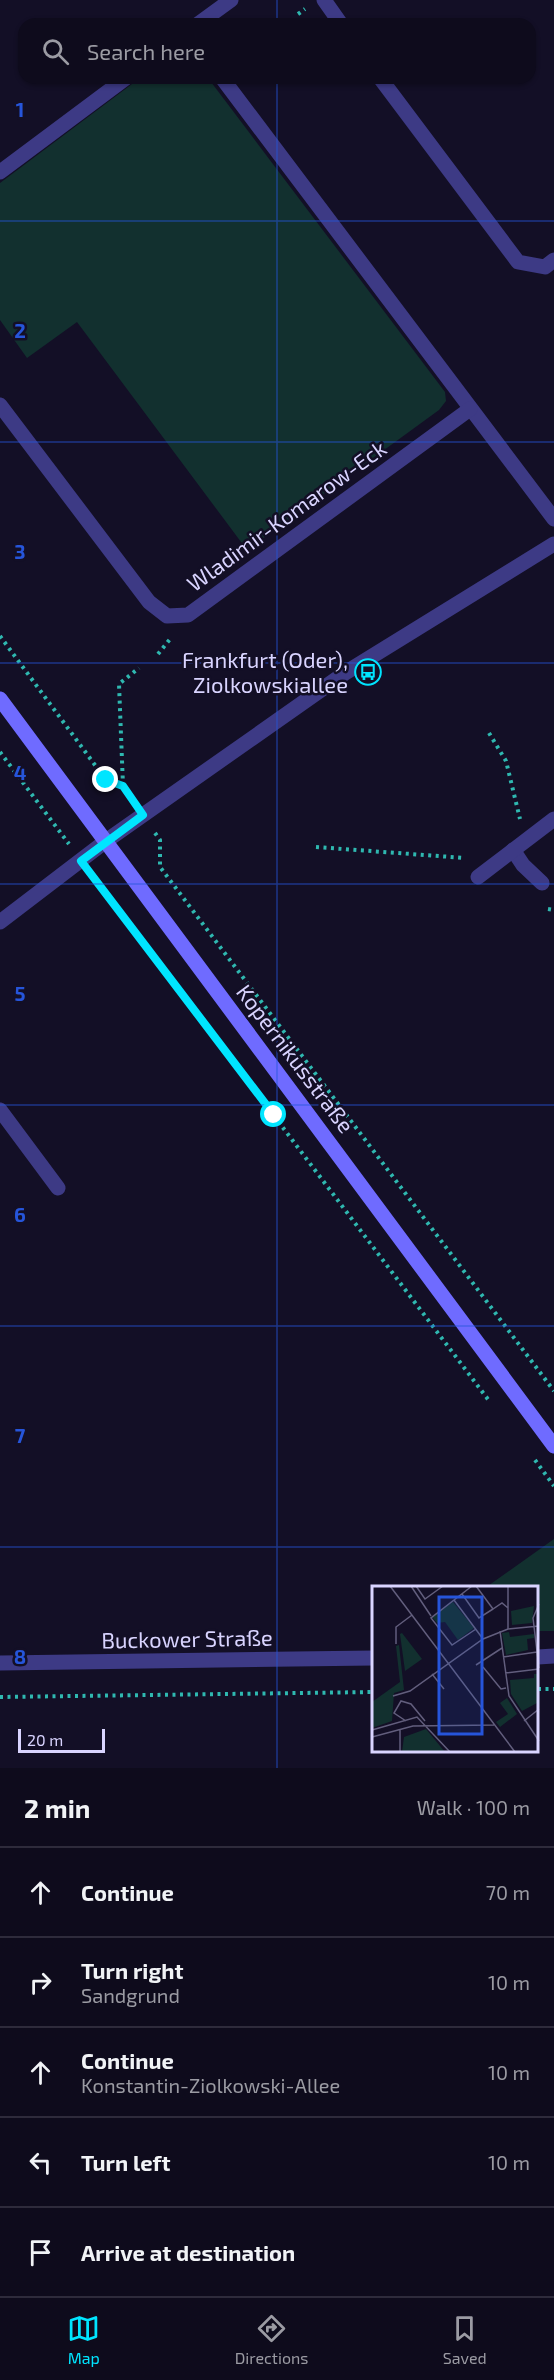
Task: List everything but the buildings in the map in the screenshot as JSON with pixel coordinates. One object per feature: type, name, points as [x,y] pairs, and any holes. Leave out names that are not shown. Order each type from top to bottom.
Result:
[{"type":"main road","name":"Kopernikusstraße","points":[[0,699],[554,1446]]},
{"type":"street","points":[[206,18],[231,0]]},
{"type":"street","points":[[324,0],[337,18]]},
{"type":"street","points":[[0,172],[118,84]]},
{"type":"street","points":[[226,84],[554,519]]},
{"type":"street","points":[[384,84],[518,262],[545,267],[554,260]]},
{"type":"street","name":"Wladimir-Komarow-Eck","points":[[0,405],[149,602],[167,615],[188,615],[470,409]]},
{"type":"street","points":[[0,922],[106,841],[345,673],[554,544]]},
{"type":"street","points":[[478,877],[554,819]]},
{"type":"street","points":[[519,845],[523,865],[542,883]]},
{"type":"street","points":[[0,1110],[58,1188]]},
{"type":"street","points":[[539,1657],[554,1656]]},
{"type":"street","name":"Buckower Straße","points":[[0,1663],[372,1658]]},
{"type":"path","points":[[0,636],[106,780],[123,786]]},
{"type":"path","points":[[139,668],[119,684],[123,786],[160,840],[160,867],[554,1391]]},
{"type":"path","points":[[489,733],[506,761],[519,845]]},
{"type":"path","points":[[0,752],[497,1410]]},
{"type":"path","points":[[316,847],[498,861]]},
{"type":"path","points":[[548,909],[554,910]]},
{"type":"path","points":[[532,1457],[554,1486]]},
{"type":"path","points":[[0,1697],[372,1692]]},
{"type":"green space","points":[[132,84],[213,84],[445,392],[446,401],[439,410],[247,550],[77,322],[27,358],[0,320],[0,183]]},
{"type":"green space","points":[[554,1539],[554,1631],[539,1631],[539,1586],[488,1586]]},
{"type":"place","name":"Frankfurt (Oder), Ziolkowskiallee","points":[[368,672]]},
{"type":"route","points":[[106,780],[123,786],[143,815],[81,861],[274,1115]]}]
